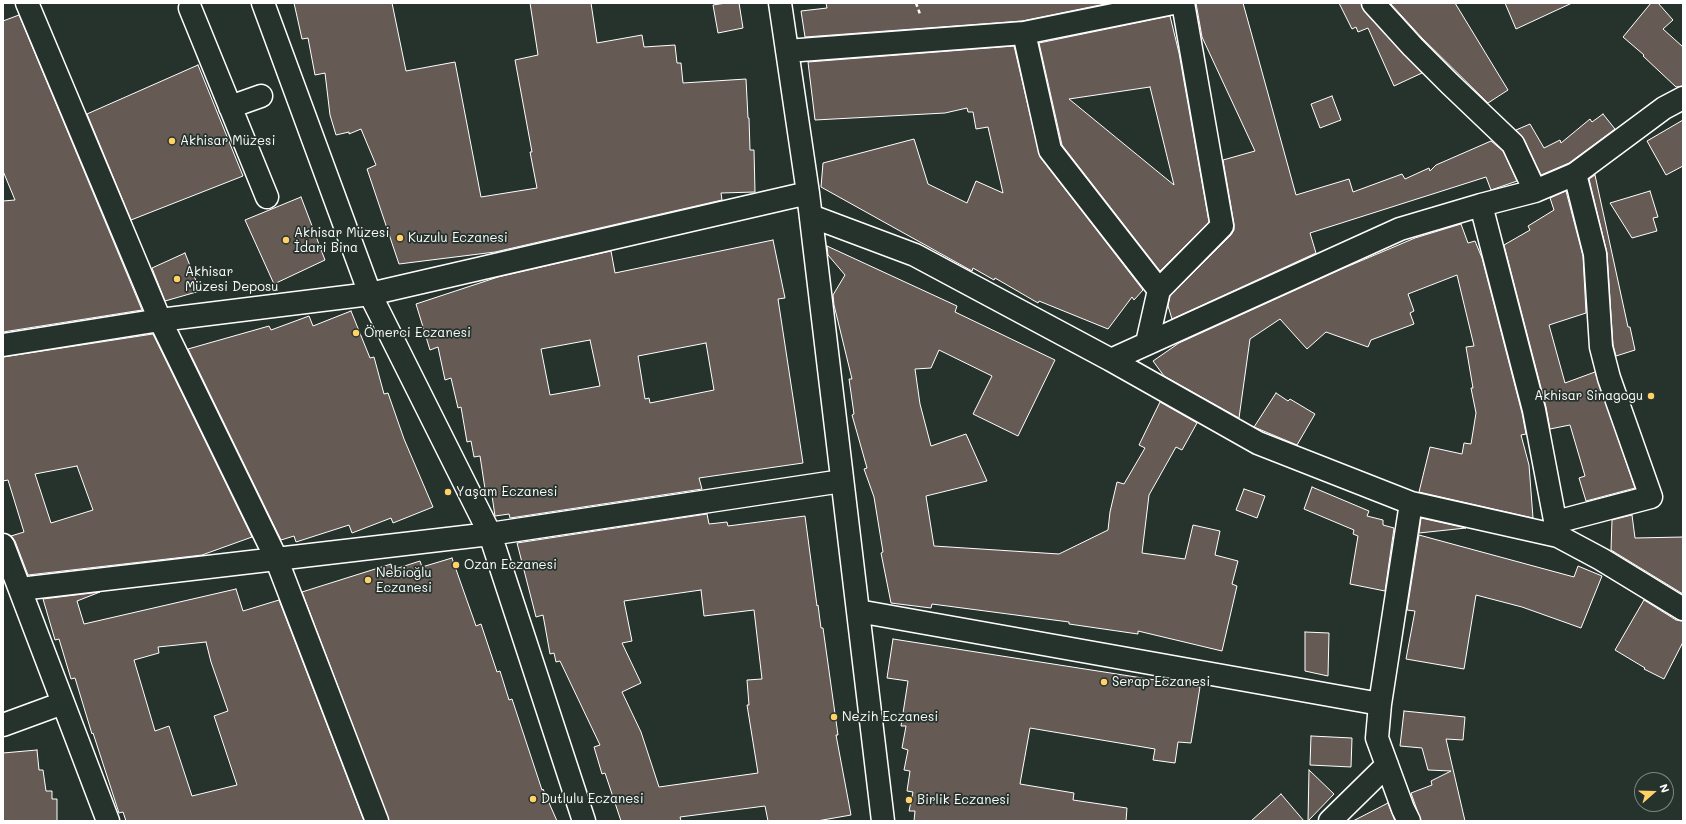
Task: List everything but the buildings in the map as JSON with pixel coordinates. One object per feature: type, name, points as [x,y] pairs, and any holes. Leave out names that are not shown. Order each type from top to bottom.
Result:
[{"type":"street","points":[[27,3],[160,320],[276,558],[377,821]]},
{"type":"street","points":[[263,3],[370,294],[490,534],[584,821]]},
{"type":"street","points":[[780,3],[811,216],[883,821]]},
{"type":"street","points":[[787,51],[1024,34],[1173,3]]},
{"type":"street","points":[[1147,343],[1159,290],[1222,226],[1183,3]]},
{"type":"street","points":[[1373,3],[1413,47],[1449,83],[1514,144],[1535,192]]},
{"type":"street","points":[[190,8],[267,197]]},
{"type":"street","points":[[1024,34],[1050,150],[1159,290]]},
{"type":"street","points":[[230,107],[261,96]]},
{"type":"street","points":[[1111,360],[1400,229],[1481,205],[1535,192],[1575,174],[1664,108],[1683,98]]},
{"type":"street","points":[[1557,529],[1651,497],[1609,378],[1601,348],[1595,254],[1575,174]]},
{"type":"street","points":[[3,345],[160,320],[370,294],[808,193]]},
{"type":"street","points":[[1481,205],[1534,410],[1557,529]]},
{"type":"street","points":[[811,216],[915,255],[1111,360],[1258,444],[1411,503],[1557,529],[1601,559],[1683,609]]},
{"type":"street","points":[[20,589],[490,534],[842,481]]},
{"type":"street","points":[[1409,821],[1403,809],[1377,738],[1380,704],[1411,503]]},
{"type":"street","points":[[3,545],[108,821]]},
{"type":"street","points":[[858,611],[1380,704]]},
{"type":"street","points":[[3,725],[63,703]]},
{"type":"street","points":[[1330,821],[1387,765]]},
{"type":"place","name":"Akhisar Müzesi","points":[[172,141]]},
{"type":"place","name":"Kuzulu Eczanesi","points":[[400,238]]},
{"type":"place","name":"Akhisar Müzesi İdari Bina","points":[[286,240]]},
{"type":"place","name":"Akhisar Müzesi Deposu","points":[[177,279]]},
{"type":"place","name":"Ömerci Eczanesi","points":[[356,333]]},
{"type":"place","name":"Akhisar Sinagogu","points":[[1651,396]]},
{"type":"place","name":"Yaşam Eczanesi","points":[[448,492]]},
{"type":"place","name":"Ozan Eczanesi","points":[[456,565]]},
{"type":"place","name":"Nebioğlu Eczanesi","points":[[368,580]]},
{"type":"place","name":"Serap Eczanesi","points":[[1104,682]]},
{"type":"place","name":"Nezih Eczanesi","points":[[834,717]]},
{"type":"place","name":"Dutlulu Eczanesi","points":[[533,799]]},
{"type":"place","name":"Birlik Eczanesi","points":[[909,800]]}]
